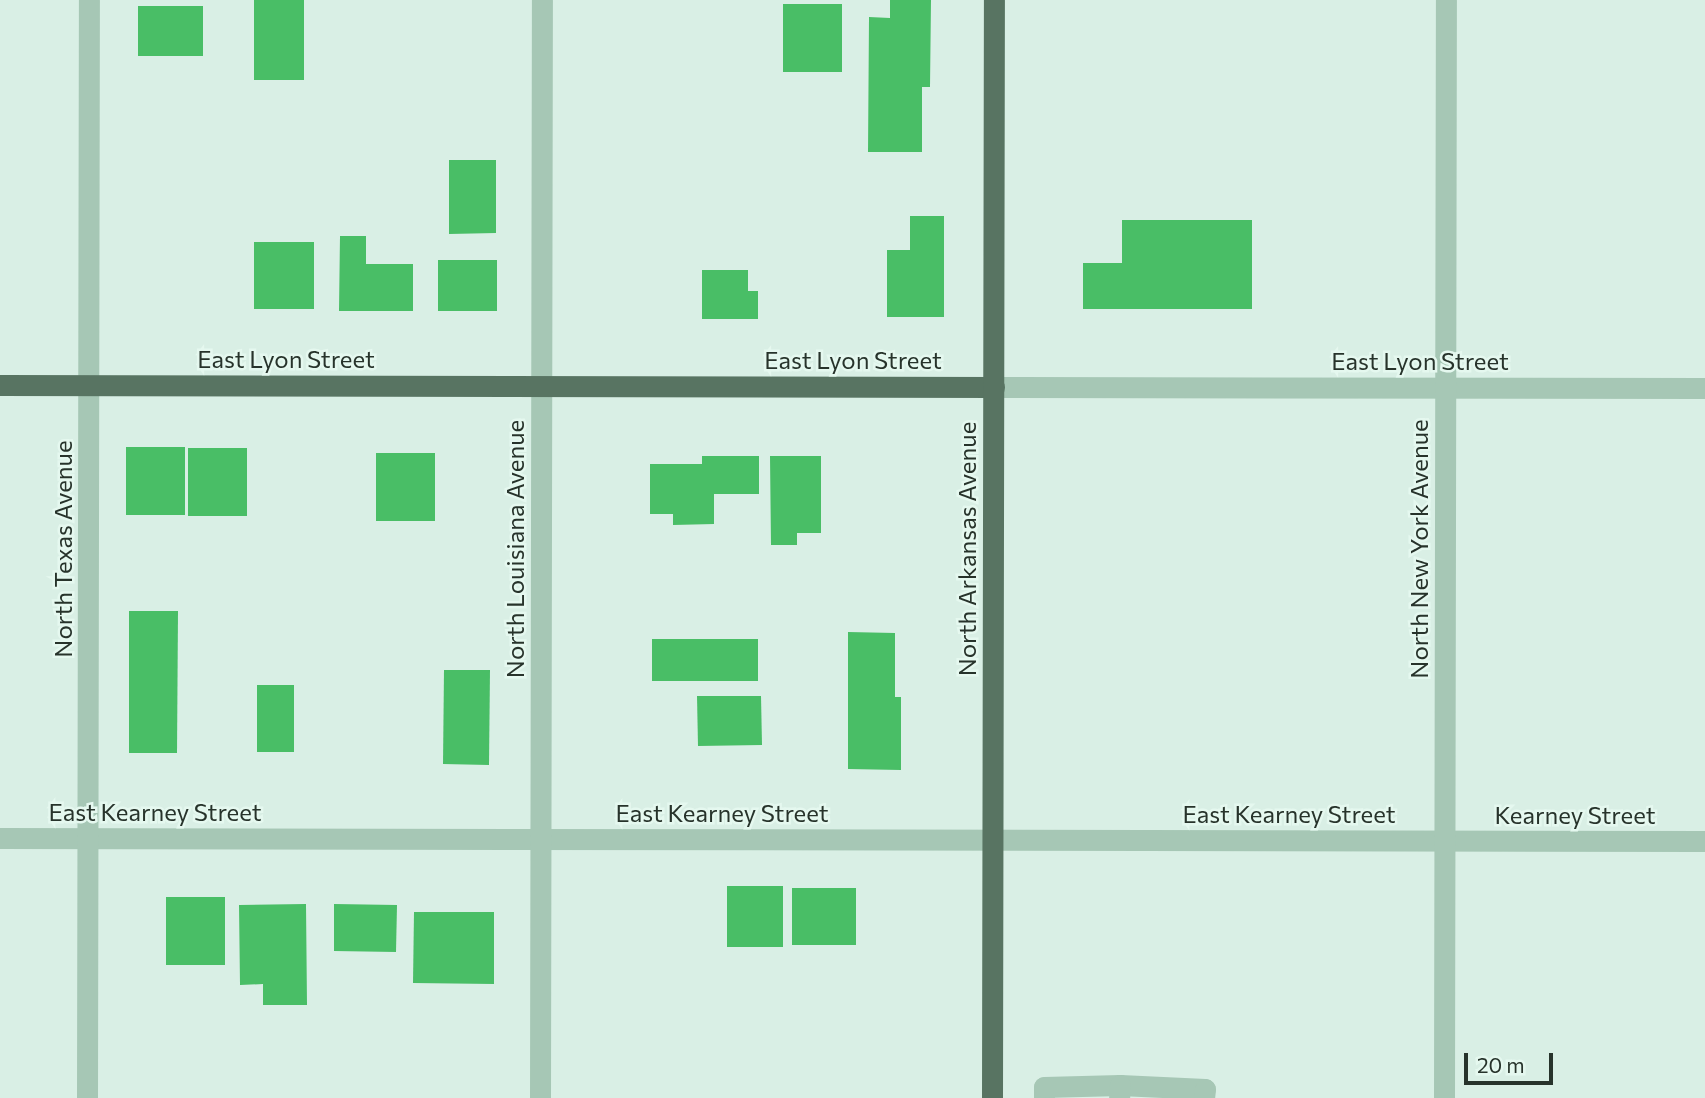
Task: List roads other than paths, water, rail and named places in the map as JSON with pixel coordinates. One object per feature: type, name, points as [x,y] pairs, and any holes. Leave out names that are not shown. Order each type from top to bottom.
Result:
[{"type":"main road","name":"North Arkansas Avenue","points":[[992,1098],[994,0]]},
{"type":"main road","name":"East Lyon Street","points":[[0,385],[994,387]]},
{"type":"street","name":"North Texas Avenue","points":[[87,1098],[89,0]]},
{"type":"street","name":"North Louisiana Avenue","points":[[540,1098],[542,0]]},
{"type":"street","name":"North New York Avenue","points":[[1444,1098],[1447,0]]},
{"type":"street","name":"East Lyon Street","points":[[994,387],[1705,388]]},
{"type":"street","name":"East Kearney Street","points":[[0,838],[1445,841]]},
{"type":"street","name":"Kearney Street","points":[[1445,841],[1705,841]]},
{"type":"street","points":[[1044,1098],[1044,1087],[1120,1092],[1205,1089],[1204,1098]]}]
